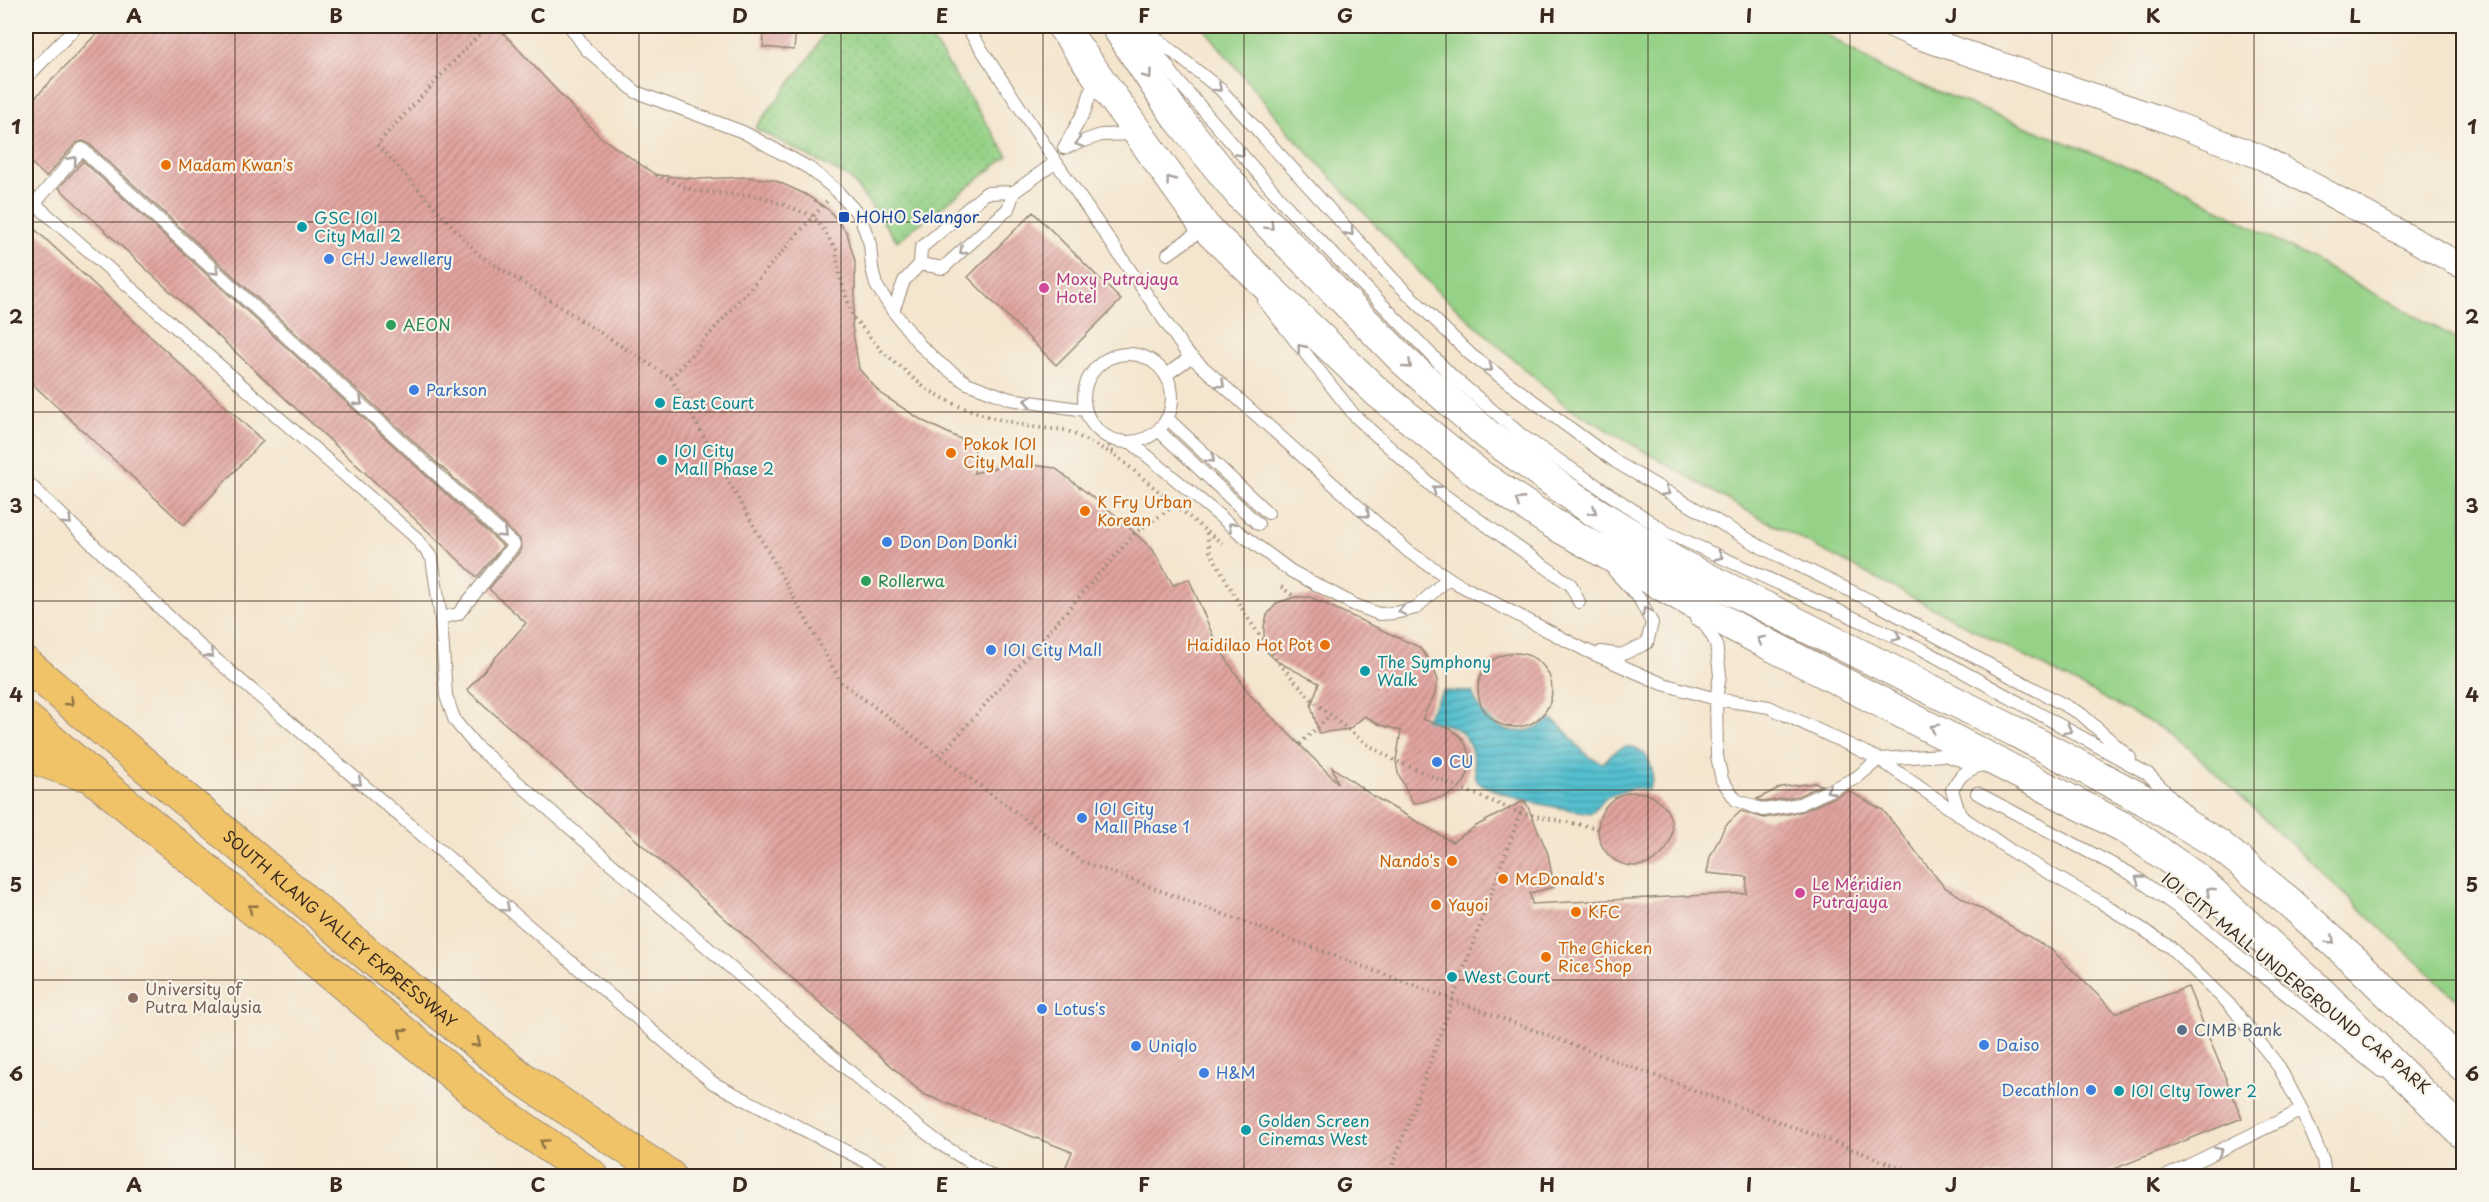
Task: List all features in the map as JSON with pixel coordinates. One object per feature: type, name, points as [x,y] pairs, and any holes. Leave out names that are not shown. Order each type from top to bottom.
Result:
[{"type":"highway","name":"SOUTH KLANG VALLEY EXPRESSWAY","points":[[26,664],[378,963],[520,1077],[669,1176]]},
{"type":"highway","points":[[26,719],[93,777],[496,1109],[592,1176]]},
{"type":"highway","points":[[26,755],[93,777]]},
{"type":"street","points":[[1062,26],[1204,227],[1377,392],[1480,475],[1552,522],[1735,627],[2125,828],[2198,879],[2321,992],[2463,1137]]},
{"type":"street","points":[[1116,26],[1174,113],[1242,197],[1404,361],[1488,435],[1588,508],[1675,562],[2014,731],[2144,800],[2218,844],[2288,900],[2357,963],[2463,1067]]},
{"type":"street","points":[[1894,26],[1916,36],[2160,118],[2263,159],[2463,267]]},
{"type":"lane","points":[[26,78],[77,26]]},
{"type":"lane","points":[[570,26],[586,49],[636,92],[743,132],[809,168],[836,190],[860,216],[870,244],[876,285],[920,345],[939,363],[967,383],[1010,399],[1086,410]]},
{"type":"lane","points":[[966,26],[1056,162],[1191,357],[1409,552],[1448,578],[1585,650],[1663,684],[1716,699],[1769,707],[1879,759],[2013,853],[2102,903],[2170,947],[2232,1007],[2279,1066],[2302,1110],[2323,1160],[2325,1176]]},
{"type":"lane","points":[[1139,26],[1178,81],[1290,210],[1452,376],[1524,437],[1666,532],[1922,649],[2148,774]]},
{"type":"lane","points":[[1139,26],[1220,89],[1393,279],[1471,355],[1626,468],[1761,547],[1873,603],[2081,714],[2148,774],[2218,844]]},
{"type":"lane","points":[[1096,75],[1085,110],[1064,148],[1101,135],[1137,134]]},
{"type":"lane","points":[[441,618],[458,614],[514,545],[82,149],[30,200],[414,536],[432,558],[441,618],[446,696],[455,721],[476,746],[877,1095],[942,1145],[992,1176]]},
{"type":"lane","points":[[893,311],[904,281],[920,264],[921,248],[986,194],[1014,192],[1056,162]]},
{"type":"lane","points":[[920,264],[943,268],[1008,209],[1014,192]]},
{"type":"lane","points":[[1168,254],[1204,227],[1355,416],[1434,488],[1570,585],[1579,602]]},
{"type":"lane","points":[[1131,354],[1145,357],[1166,375],[1172,388],[1172,404],[1168,419],[1159,431],[1147,439],[1132,443],[1117,441],[1103,435],[1092,424],[1086,410],[1084,396],[1087,382],[1094,370],[1104,361],[1117,355],[1131,354]]},
{"type":"lane","points":[[1166,375],[1191,357]]},
{"type":"lane","points":[[1168,419],[1269,513]]},
{"type":"lane","points":[[1159,431],[1258,524]]},
{"type":"lane","points":[[1132,443],[1291,571],[1355,604],[1379,614],[1416,608],[1448,578]]},
{"type":"lane","points":[[26,481],[199,645],[713,1083],[894,1176]]},
{"type":"lane","points":[[1552,522],[1618,574],[1704,623],[1716,643],[1720,675],[1716,699],[1718,756],[1722,780],[1736,800],[1763,810],[1800,804],[1856,778],[1879,759],[1944,755],[2051,791]]},
{"type":"lane","points":[[1585,650],[1621,655],[1647,643],[1652,623],[1639,598],[1618,574]]},
{"type":"lane","points":[[1960,816],[1952,790],[1957,780],[1966,771],[1979,766]]},
{"type":"lane","name":"IOI CITY MALL UNDERGROUND CAR PARK","points":[[1977,793],[2131,874],[2187,914],[2463,1137]]},
{"type":"lane","points":[[2167,1176],[2302,1110]]},
{"type":"path","points":[[488,26],[377,144],[478,254],[671,378],[841,682],[1081,861],[1923,1176]]},
{"type":"path","points":[[671,378],[836,190]]},
{"type":"path","points":[[1103,435],[1114,454],[1206,531],[1210,551],[1245,614],[1278,662],[1312,700],[1330,715],[1365,742],[1395,761],[1521,813],[1598,828]]},
{"type":"path","points":[[940,756],[1135,533],[1193,494]]},
{"type":"path","points":[[1300,744],[1330,715]]},
{"type":"path","points":[[1389,1176],[1525,800]]},
{"type":"green space","points":[[828,26],[923,26],[1008,156],[897,241],[850,178],[755,128],[811,56]]},
{"type":"green space","points":[[1202,26],[1813,26],[1888,72],[2179,187],[2463,342],[2463,1005],[2176,736],[1742,508],[1566,406],[1435,289],[1289,132]]},
{"type":"water","points":[[1443,691],[1472,692],[1485,716],[1504,729],[1526,730],[1551,719],[1587,755],[1603,763],[1619,749],[1630,747],[1638,749],[1644,754],[1651,767],[1651,783],[1648,790],[1633,788],[1607,797],[1591,813],[1531,802],[1488,787],[1476,781],[1472,752],[1462,733],[1454,727],[1443,724],[1414,726],[1426,718]]},
{"type":"building","name":"IOI City Mall","points":[[104,26],[497,26],[599,136],[656,175],[698,179],[749,177],[774,180],[805,194],[830,211],[847,233],[855,261],[852,326],[859,369],[881,394],[923,421],[975,446],[974,473],[1017,463],[1055,468],[1118,517],[1153,550],[1173,585],[1189,579],[1217,645],[1250,695],[1338,783],[1332,767],[1373,796],[1452,842],[1476,826],[1525,800],[1548,854],[1554,887],[1530,893],[1532,904],[1746,893],[1747,877],[1707,873],[1710,857],[1725,826],[1741,811],[1764,818],[1801,812],[1849,791],[1883,810],[1944,887],[2052,950],[2116,1013],[2188,987],[2242,1118],[2096,1176],[1062,1176],[1072,1152],[923,1094],[467,690],[526,623],[489,589],[521,550],[520,539],[88,143],[83,141],[76,143],[46,177],[26,158],[26,107]]},
{"type":"building","points":[[764,26],[796,27],[794,50],[763,47]]},
{"type":"building","points":[[83,161],[503,546],[477,577],[59,188]]},
{"type":"building","name":"Moxy Putrajaya Hotel","points":[[1033,212],[1121,300],[1056,365],[968,277]]},
{"type":"building","points":[[26,221],[263,441],[184,525],[26,378]]},
{"type":"building","name":"The Symphony Walk","points":[[1295,597],[1310,597],[1419,647],[1431,662],[1438,680],[1434,696],[1422,719],[1451,729],[1461,737],[1470,758],[1465,781],[1457,790],[1447,796],[1413,804],[1398,773],[1396,761],[1401,731],[1378,724],[1365,716],[1349,729],[1319,733],[1311,706],[1319,683],[1278,662],[1266,651],[1264,641],[1267,615],[1277,603]]},
{"type":"building","name":"The Symphony Walk","points":[[1515,653],[1536,659],[1546,669],[1552,690],[1546,711],[1536,721],[1515,727],[1494,721],[1484,711],[1478,690],[1484,669],[1494,659]]},
{"type":"building","points":[[1815,783],[1822,785],[1798,796],[1764,802],[1757,799],[1781,787]]},
{"type":"building","points":[[1635,792],[1656,798],[1666,808],[1672,829],[1666,850],[1656,860],[1635,866],[1614,860],[1604,850],[1598,829],[1604,808],[1614,798]]},
{"type":"place","name":"Madam Kwan's","points":[[166,165]]},
{"type":"place","name":"HOHO Selangor","points":[[844,217]]},
{"type":"place","name":"GSC IOI City Mall 2","points":[[302,227]]},
{"type":"place","name":"CHJ Jewellery","points":[[329,259]]},
{"type":"place","name":"Moxy Putrajaya Hotel","points":[[1044,288]]},
{"type":"place","name":"AEON","points":[[391,325]]},
{"type":"place","name":"Parkson","points":[[414,390]]},
{"type":"place","name":"East Court","points":[[660,403]]},
{"type":"place","name":"Pokok IOI City Mall","points":[[951,453]]},
{"type":"place","name":"IOI City Mall Phase 2","points":[[662,460]]},
{"type":"place","name":"K Fry Urban Korean","points":[[1085,511]]},
{"type":"place","name":"Don Don Donki","points":[[887,542]]},
{"type":"place","name":"Rollerwa","points":[[866,581]]},
{"type":"place","name":"Haidilao Hot Pot","points":[[1325,645]]},
{"type":"place","name":"IOI City Mall","points":[[991,650]]},
{"type":"place","name":"The Symphony Walk","points":[[1365,671]]},
{"type":"place","name":"CU","points":[[1437,762]]},
{"type":"place","name":"IOI City Mall Phase 1","points":[[1082,818]]},
{"type":"place","name":"Nando's","points":[[1452,861]]},
{"type":"place","name":"McDonald's","points":[[1503,879]]},
{"type":"place","name":"Le Méridien Putrajaya","points":[[1800,893]]},
{"type":"place","name":"Yayoi","points":[[1436,905]]},
{"type":"place","name":"KFC","points":[[1576,912]]},
{"type":"place","name":"The Chicken Rice Shop","points":[[1546,957]]},
{"type":"place","name":"West Court","points":[[1452,977]]},
{"type":"place","name":"University of Putra Malaysia","points":[[133,998]]},
{"type":"place","name":"Lotus's","points":[[1042,1009]]},
{"type":"place","name":"CIMB Bank","points":[[2182,1030]]},
{"type":"place","name":"Daiso","points":[[1984,1045]]},
{"type":"place","name":"Uniqlo","points":[[1136,1046]]},
{"type":"place","name":"H&M","points":[[1204,1073]]},
{"type":"place","name":"Decathlon","points":[[2091,1090]]},
{"type":"place","name":"IOI CIty Tower 2","points":[[2119,1091]]},
{"type":"place","name":"Golden Screen Cinemas West","points":[[1246,1130]]}]
